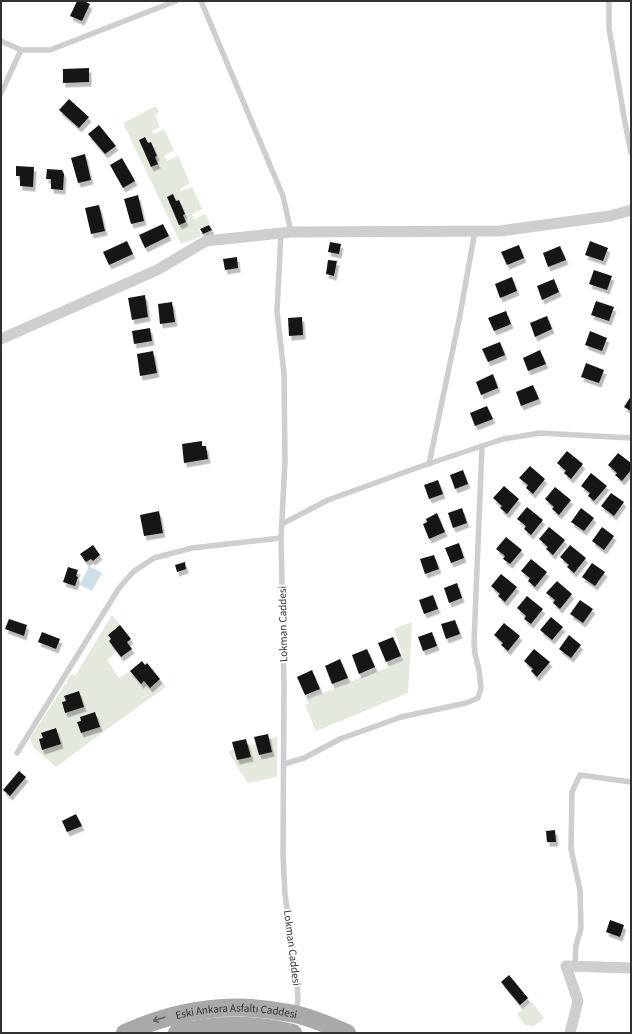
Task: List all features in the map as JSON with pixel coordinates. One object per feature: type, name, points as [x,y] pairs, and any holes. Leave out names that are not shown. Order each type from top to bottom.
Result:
[{"type":"main road","name":"Eski Ankara Asfaltı Caddesi","points":[[125,1033],[144,1024],[172,1015],[222,1007],[274,1010],[296,1014],[347,1033]]},
{"type":"main road","name":"Eski Ankara Asfaltı Caddesi","points":[[177,1033],[214,1027],[236,1026],[279,1029],[294,1033]]},
{"type":"street","points":[[1,338],[157,270],[206,242],[286,233],[500,231],[610,216],[631,210]]},
{"type":"street","points":[[570,1033],[578,1001],[571,966],[631,968]]},
{"type":"lane","points":[[1,41],[21,50],[50,50],[176,1]]},
{"type":"lane","name":"Lokman Caddesi","points":[[201,1],[283,196],[286,233],[277,311],[284,374],[284,461],[281,538],[284,686],[283,855],[285,895],[296,969],[298,1000],[296,1014]]},
{"type":"lane","points":[[609,1],[608,28],[631,152]]},
{"type":"lane","points":[[1,93],[21,50]]},
{"type":"lane","points":[[429,464],[459,320],[475,231]]},
{"type":"lane","points":[[282,524],[328,500],[503,439],[540,433],[631,438]]},
{"type":"lane","points":[[284,764],[304,758],[340,739],[401,717],[466,703],[478,698],[481,688],[474,643],[482,446]]},
{"type":"lane","points":[[17,753],[119,588],[133,572],[154,558],[192,548],[281,538]]},
{"type":"lane","points":[[571,966],[581,928],[580,890],[571,849],[572,792],[580,775],[631,782]]},
{"type":"shaded area","points":[[156,106],[159,112],[155,115],[160,127],[152,131],[154,134],[164,129],[174,150],[164,156],[167,161],[178,156],[190,183],[180,189],[181,191],[192,187],[202,209],[192,214],[194,219],[205,214],[210,224],[199,229],[202,236],[181,244],[123,123]]},
{"type":"shaded area","points":[[89,566],[102,573],[92,591],[80,585]]},
{"type":"shaded area","points":[[112,615],[120,625],[108,635],[111,639],[109,641],[117,651],[107,660],[119,678],[130,671],[140,684],[144,681],[150,687],[160,679],[166,687],[56,767],[33,747],[30,738],[72,674],[75,676]]},
{"type":"shaded area","points":[[412,622],[408,693],[316,731],[305,705],[309,704],[307,700],[404,660],[394,629]]},
{"type":"shaded area","points":[[277,737],[277,777],[248,783],[228,752],[234,749],[237,760],[251,757],[248,746],[256,744],[259,755],[272,752],[269,739]]},
{"type":"shaded area","points":[[532,1002],[544,1018],[534,1026],[525,1025],[517,1014]]},
{"type":"building","points":[[77,1],[84,1],[90,4],[82,21],[70,16]]},
{"type":"building","points":[[89,68],[89,82],[63,83],[63,69]]},
{"type":"building","points":[[69,99],[89,117],[79,128],[59,110]]},
{"type":"building","points":[[99,125],[116,146],[105,154],[88,134]]},
{"type":"building","points":[[145,137],[148,143],[151,142],[157,156],[155,157],[158,164],[151,167],[139,140]]},
{"type":"building","points":[[85,154],[91,180],[78,183],[71,158]]},
{"type":"building","points":[[122,158],[135,181],[123,188],[110,165]]},
{"type":"building","points":[[16,166],[34,167],[33,187],[20,186],[20,176],[16,176]]},
{"type":"building","points":[[47,169],[62,170],[64,174],[63,190],[51,189],[51,179],[46,179]]},
{"type":"building","points":[[173,194],[176,201],[179,200],[185,214],[183,215],[186,222],[179,225],[167,197]]},
{"type":"building","points":[[138,195],[144,221],[131,224],[124,199]]},
{"type":"building","points":[[99,205],[105,231],[91,234],[85,208]]},
{"type":"building","points":[[163,224],[169,236],[145,248],[139,235]]},
{"type":"building","points":[[209,225],[212,230],[203,234],[200,229]]},
{"type":"building","points":[[127,241],[133,254],[109,265],[103,252]]},
{"type":"building","points":[[590,241],[608,248],[603,261],[585,255]]},
{"type":"building","points":[[330,242],[341,244],[339,254],[328,252]]},
{"type":"building","points":[[519,245],[524,258],[507,265],[501,252]]},
{"type":"building","points":[[560,246],[566,260],[548,267],[543,253]]},
{"type":"building","points":[[237,257],[238,268],[225,270],[223,259]]},
{"type":"building","points":[[328,260],[337,261],[334,276],[326,274]]},
{"type":"building","points":[[594,270],[612,276],[607,290],[589,284]]},
{"type":"building","points":[[512,277],[517,291],[500,298],[495,284]]},
{"type":"building","points":[[554,279],[559,292],[542,300],[537,286]]},
{"type":"building","points":[[145,295],[148,317],[132,320],[128,298]]},
{"type":"building","points":[[596,301],[614,307],[609,321],[591,315]]},
{"type":"building","points":[[172,302],[175,322],[160,324],[158,304]]},
{"type":"building","points":[[506,311],[511,324],[494,331],[488,318]]},
{"type":"building","points":[[547,316],[552,329],[535,337],[530,323]]},
{"type":"building","points":[[302,317],[303,335],[289,336],[288,318]]},
{"type":"building","points":[[150,328],[152,341],[134,344],[132,331]]},
{"type":"building","points":[[590,331],[607,338],[602,351],[585,345]]},
{"type":"building","points":[[500,342],[505,355],[488,362],[482,349]]},
{"type":"building","points":[[540,350],[546,364],[528,371],[523,358]]},
{"type":"building","points":[[153,351],[157,373],[140,376],[137,354]]},
{"type":"building","points":[[586,363],[604,370],[599,383],[581,377]]},
{"type":"building","points":[[493,374],[498,388],[481,395],[476,382]]},
{"type":"building","points":[[533,385],[539,399],[521,406],[516,392]]},
{"type":"building","points":[[631,396],[631,411],[624,407]]},
{"type":"building","points":[[487,406],[493,419],[475,426],[470,413]]},
{"type":"building","points":[[202,441],[202,446],[206,446],[208,459],[184,463],[182,444]]},
{"type":"building","points":[[567,451],[583,464],[571,479],[564,473],[566,471],[557,463]]},
{"type":"building","points":[[618,453],[631,463],[631,470],[622,481],[615,475],[617,473],[608,465]]},
{"type":"building","points":[[530,466],[545,479],[533,494],[526,488],[528,485],[519,478]]},
{"type":"building","points":[[463,470],[468,484],[455,489],[450,475]]},
{"type":"building","points":[[591,473],[607,486],[594,501],[588,496],[590,493],[581,486]]},
{"type":"building","points":[[438,480],[443,494],[429,499],[424,485]]},
{"type":"building","points":[[504,486],[519,499],[507,514],[500,508],[502,506],[493,498]]},
{"type":"building","points":[[555,487],[571,500],[559,515],[552,509],[554,507],[545,499]]},
{"type":"building","points":[[611,493],[624,502],[614,516],[601,506]]},
{"type":"building","points":[[527,507],[543,520],[531,535],[524,529],[526,526],[517,519]]},
{"type":"building","points":[[462,508],[467,523],[453,528],[448,513]]},
{"type":"building","points":[[581,508],[594,518],[584,531],[571,522]]},
{"type":"building","points":[[159,511],[163,533],[144,536],[140,515]]},
{"type":"building","points":[[437,513],[445,532],[429,539],[423,524],[427,522],[426,519]]},
{"type":"building","points":[[549,527],[565,540],[553,555],[546,549],[548,547],[539,539]]},
{"type":"building","points":[[602,527],[614,536],[604,550],[592,541]]},
{"type":"building","points":[[506,537],[522,550],[510,564],[503,559],[505,556],[496,549]]},
{"type":"building","points":[[459,543],[464,558],[451,563],[445,548]]},
{"type":"building","points":[[93,545],[100,555],[93,561],[91,559],[86,562],[80,554]]},
{"type":"building","points":[[570,545],[586,558],[574,573],[567,567],[569,565],[560,557]]},
{"type":"building","points":[[434,555],[439,569],[425,574],[420,559]]},
{"type":"building","points":[[531,559],[547,572],[535,587],[528,581],[530,578],[521,571]]},
{"type":"building","points":[[185,562],[186,569],[177,572],[175,565]]},
{"type":"building","points":[[592,563],[605,572],[595,586],[582,577]]},
{"type":"building","points":[[68,567],[78,570],[76,576],[78,577],[75,586],[63,582]]},
{"type":"building","points":[[501,574],[517,587],[505,602],[498,596],[500,594],[491,586]]},
{"type":"building","points":[[557,581],[572,594],[560,609],[553,603],[555,600],[546,593]]},
{"type":"building","points":[[457,583],[462,598],[449,603],[444,588]]},
{"type":"building","points":[[433,595],[438,609],[424,614],[419,600]]},
{"type":"building","points":[[527,596],[543,609],[531,624],[524,619],[526,616],[517,608]]},
{"type":"building","points":[[580,600],[593,609],[583,623],[570,614]]},
{"type":"building","points":[[551,617],[563,627],[552,640],[540,630]]},
{"type":"building","points":[[9,619],[27,625],[24,636],[5,629]]},
{"type":"building","points":[[455,620],[460,634],[446,639],[441,624]]},
{"type":"building","points":[[504,623],[520,636],[508,651],[501,645],[503,643],[494,635]]},
{"type":"building","points":[[120,625],[131,639],[127,642],[132,649],[121,657],[109,641],[111,639],[108,635]]},
{"type":"building","points":[[42,632],[60,639],[56,649],[38,642]]},
{"type":"building","points":[[432,632],[437,646],[423,651],[418,637]]},
{"type":"building","points":[[569,635],[581,645],[571,658],[559,649]]},
{"type":"building","points":[[393,637],[401,656],[386,662],[378,643]]},
{"type":"building","points":[[367,649],[375,667],[359,674],[352,655]]},
{"type":"building","points":[[534,649],[550,662],[537,677],[531,671],[533,669],[524,661]]},
{"type":"building","points":[[340,659],[348,678],[332,684],[325,666]]},
{"type":"building","points":[[142,661],[145,665],[147,663],[160,679],[150,688],[144,681],[141,684],[130,671]]},
{"type":"building","points":[[312,670],[320,689],[305,695],[297,677]]},
{"type":"building","points":[[79,691],[84,707],[65,713],[62,702],[66,701],[64,696]]},
{"type":"building","points":[[95,712],[100,727],[81,733],[77,722],[81,721],[80,717]]},
{"type":"building","points":[[56,728],[61,744],[42,750],[39,739],[43,738],[41,733]]},
{"type":"building","points":[[268,734],[272,752],[259,755],[254,737]]},
{"type":"building","points":[[246,739],[251,757],[237,760],[232,742]]},
{"type":"building","points":[[19,771],[26,777],[10,796],[3,790]]},
{"type":"building","points":[[76,814],[82,826],[67,832],[62,821]]},
{"type":"building","points":[[555,830],[556,842],[547,842],[546,831]]},
{"type":"building","points":[[610,920],[624,925],[620,937],[606,932]]},
{"type":"building","points":[[509,975],[528,998],[520,1005],[501,982]]}]
